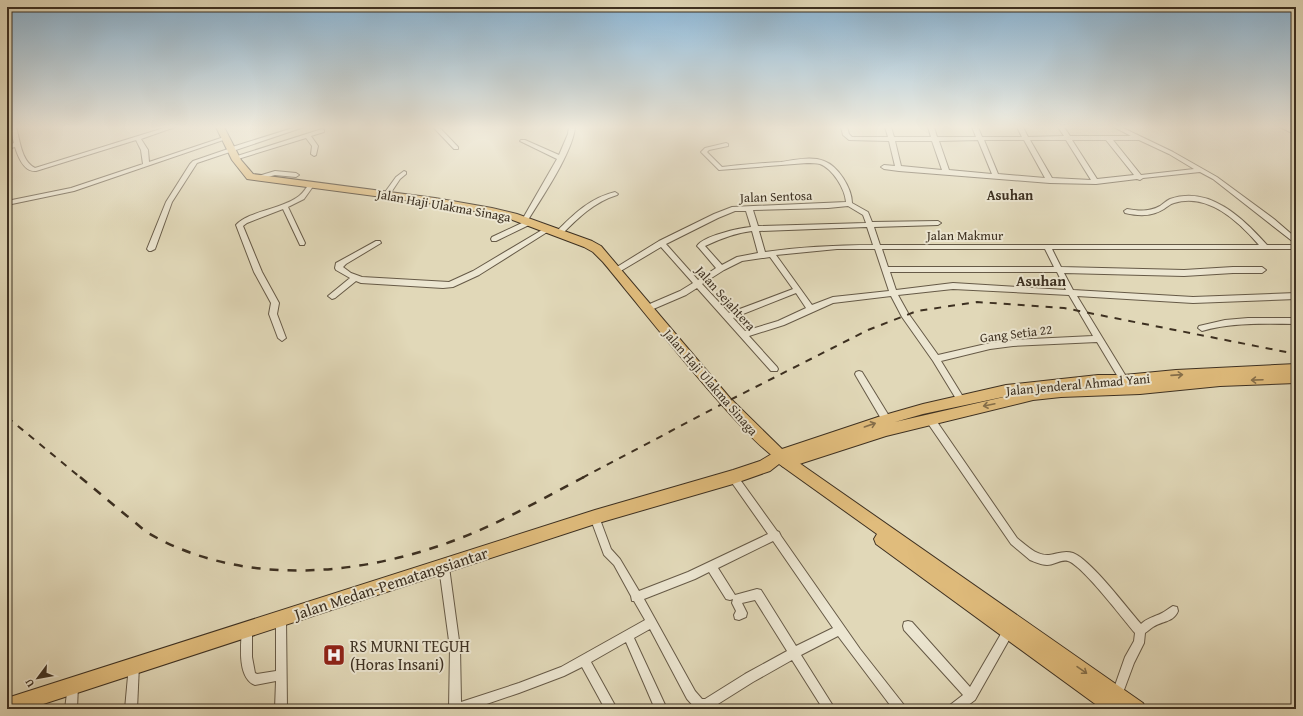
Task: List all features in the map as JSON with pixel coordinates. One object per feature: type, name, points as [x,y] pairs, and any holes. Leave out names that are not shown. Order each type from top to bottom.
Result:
[{"type":"highway","name":"Jalan Medan-Pematangsiantar","points":[[7,707],[595,517],[733,477],[776,459]]},
{"type":"highway","points":[[776,459],[1009,631],[1117,702],[1137,709]]},
{"type":"highway","points":[[776,459],[1117,702]]},
{"type":"main road","points":[[238,160],[250,177],[256,178]]},
{"type":"main road","name":"Jalan Haji Ulakma Sinaga","points":[[256,178],[492,211],[554,231],[588,244],[597,249],[616,270],[726,402],[776,459]]},
{"type":"main road","name":"Jalan Jenderal Ahmad Yani","points":[[776,459],[886,419],[923,408],[1006,390],[1027,392],[1061,392],[1124,380],[1176,375],[1296,369]]},
{"type":"main road","name":"Jalan Jenderal Ahmad Yani","points":[[1102,385],[1296,378]]},
{"type":"main road","name":"Jalan Jenderal Ahmad Yani","points":[[776,459],[1027,392]]},
{"type":"street","points":[[23,160],[34,170],[65,160]]},
{"type":"street","points":[[7,203],[59,194],[157,160]]},
{"type":"street","points":[[151,249],[169,202],[192,165],[195,162],[201,160]]},
{"type":"street","points":[[494,239],[527,222],[559,160]]},
{"type":"street","points":[[712,160],[719,168],[724,169],[809,161],[824,163],[829,166],[848,193],[849,204],[866,214],[893,292],[905,315],[936,359],[961,400]]},
{"type":"street","points":[[897,160],[899,169]]},
{"type":"street","points":[[942,160],[946,172]]},
{"type":"street","points":[[989,160],[996,176]]},
{"type":"street","points":[[1040,160],[1050,180]]},
{"type":"street","points":[[1083,160],[1096,182]]},
{"type":"street","points":[[1126,160],[1140,178]]},
{"type":"street","points":[[1183,160],[1226,185],[1296,242]]},
{"type":"street","points":[[884,168],[1096,182],[1202,170]]},
{"type":"street","points":[[256,178],[275,173],[296,176]]},
{"type":"street","points":[[386,195],[398,178],[404,173]]},
{"type":"street","points":[[282,338],[273,314],[275,303],[258,272],[239,226],[245,221],[298,200],[311,185]]},
{"type":"street","points":[[378,243],[339,265],[341,271],[355,278],[388,282],[450,284],[476,273],[554,231],[606,196],[615,194]]},
{"type":"street","points":[[1127,211],[1138,214],[1149,214],[1171,201],[1185,198],[1209,202],[1231,213],[1253,233],[1264,247]]},
{"type":"street","name":"Jalan Sentosa","points":[[616,270],[661,243],[716,216],[734,209],[849,204]]},
{"type":"street","points":[[285,206],[302,243]]},
{"type":"street","points":[[749,208],[762,254]]},
{"type":"street","points":[[720,268],[701,246],[702,244],[723,235],[742,230],[777,227],[938,223]]},
{"type":"street","name":"Jalan Sejahtera","points":[[661,243],[774,369]]},
{"type":"street","name":"Jalan Makmur","points":[[648,308],[682,294],[720,268],[740,259],[788,250],[837,247],[1296,247]]},
{"type":"street","points":[[1047,247],[1071,293],[1124,380]]},
{"type":"street","points":[[771,254],[810,309]]},
{"type":"street","points":[[885,270],[924,268],[1058,269],[1184,273],[1262,270]]},
{"type":"street","points":[[332,296],[355,278]]},
{"type":"street","points":[[743,335],[774,326],[822,303],[833,300],[953,286],[1212,300],[1296,296]]},
{"type":"street","points":[[727,317],[797,290]]},
{"type":"street","points":[[1202,328],[1214,324],[1250,321],[1296,321]]},
{"type":"street","name":"Gang Setia 22","points":[[936,359],[1005,344],[1046,340],[1099,338]]},
{"type":"street","points":[[859,374],[886,419]]},
{"type":"street","points":[[930,419],[1014,541],[1033,557],[1048,560],[1061,556],[1071,557],[1085,567],[1140,631],[1141,636],[1130,659],[1117,702]]},
{"type":"street","points":[[733,477],[776,535],[876,679],[900,709]]},
{"type":"street","points":[[595,517],[607,552],[617,562],[636,597],[652,622],[691,695],[700,705],[706,705],[794,652],[841,629]]},
{"type":"street","points":[[636,597],[711,566],[776,535]]},
{"type":"street","points":[[711,566],[730,595]]},
{"type":"street","points":[[444,567],[455,648],[455,709],[519,688],[564,671],[585,661],[652,622]]},
{"type":"street","points":[[739,615],[742,613],[737,603],[738,599],[757,594],[829,709]]},
{"type":"street","points":[[1140,631],[1151,622],[1165,617],[1172,610]]},
{"type":"street","points":[[281,619],[281,709]]},
{"type":"street","points":[[908,626],[971,696]]},
{"type":"street","points":[[247,629],[247,662],[251,678],[255,680],[281,675]]},
{"type":"street","points":[[954,709],[971,696],[1009,631]]},
{"type":"street","points":[[628,636],[661,709]]},
{"type":"street","points":[[585,661],[611,709]]},
{"type":"street","points":[[132,709],[134,665]]},
{"type":"street","points":[[71,709],[74,685]]},
{"type":"railway","points":[[582,478],[726,402],[868,330],[917,311],[977,302],[1064,308],[1296,354]]},
{"type":"railway","points":[[7,417],[81,478]]},
{"type":"railway","points":[[80,477],[148,533],[183,550],[220,562],[259,568],[298,570],[337,569],[375,563],[413,554],[450,542],[501,520],[584,477]]},
{"type":"place","name":"RS MURNI TEGUH (Horas Insani)","points":[[334,655]]},
{"type":"district","name":"Asuhan","points":[[1010,195]]},
{"type":"district","name":"Asuhan","points":[[1041,281]]}]
